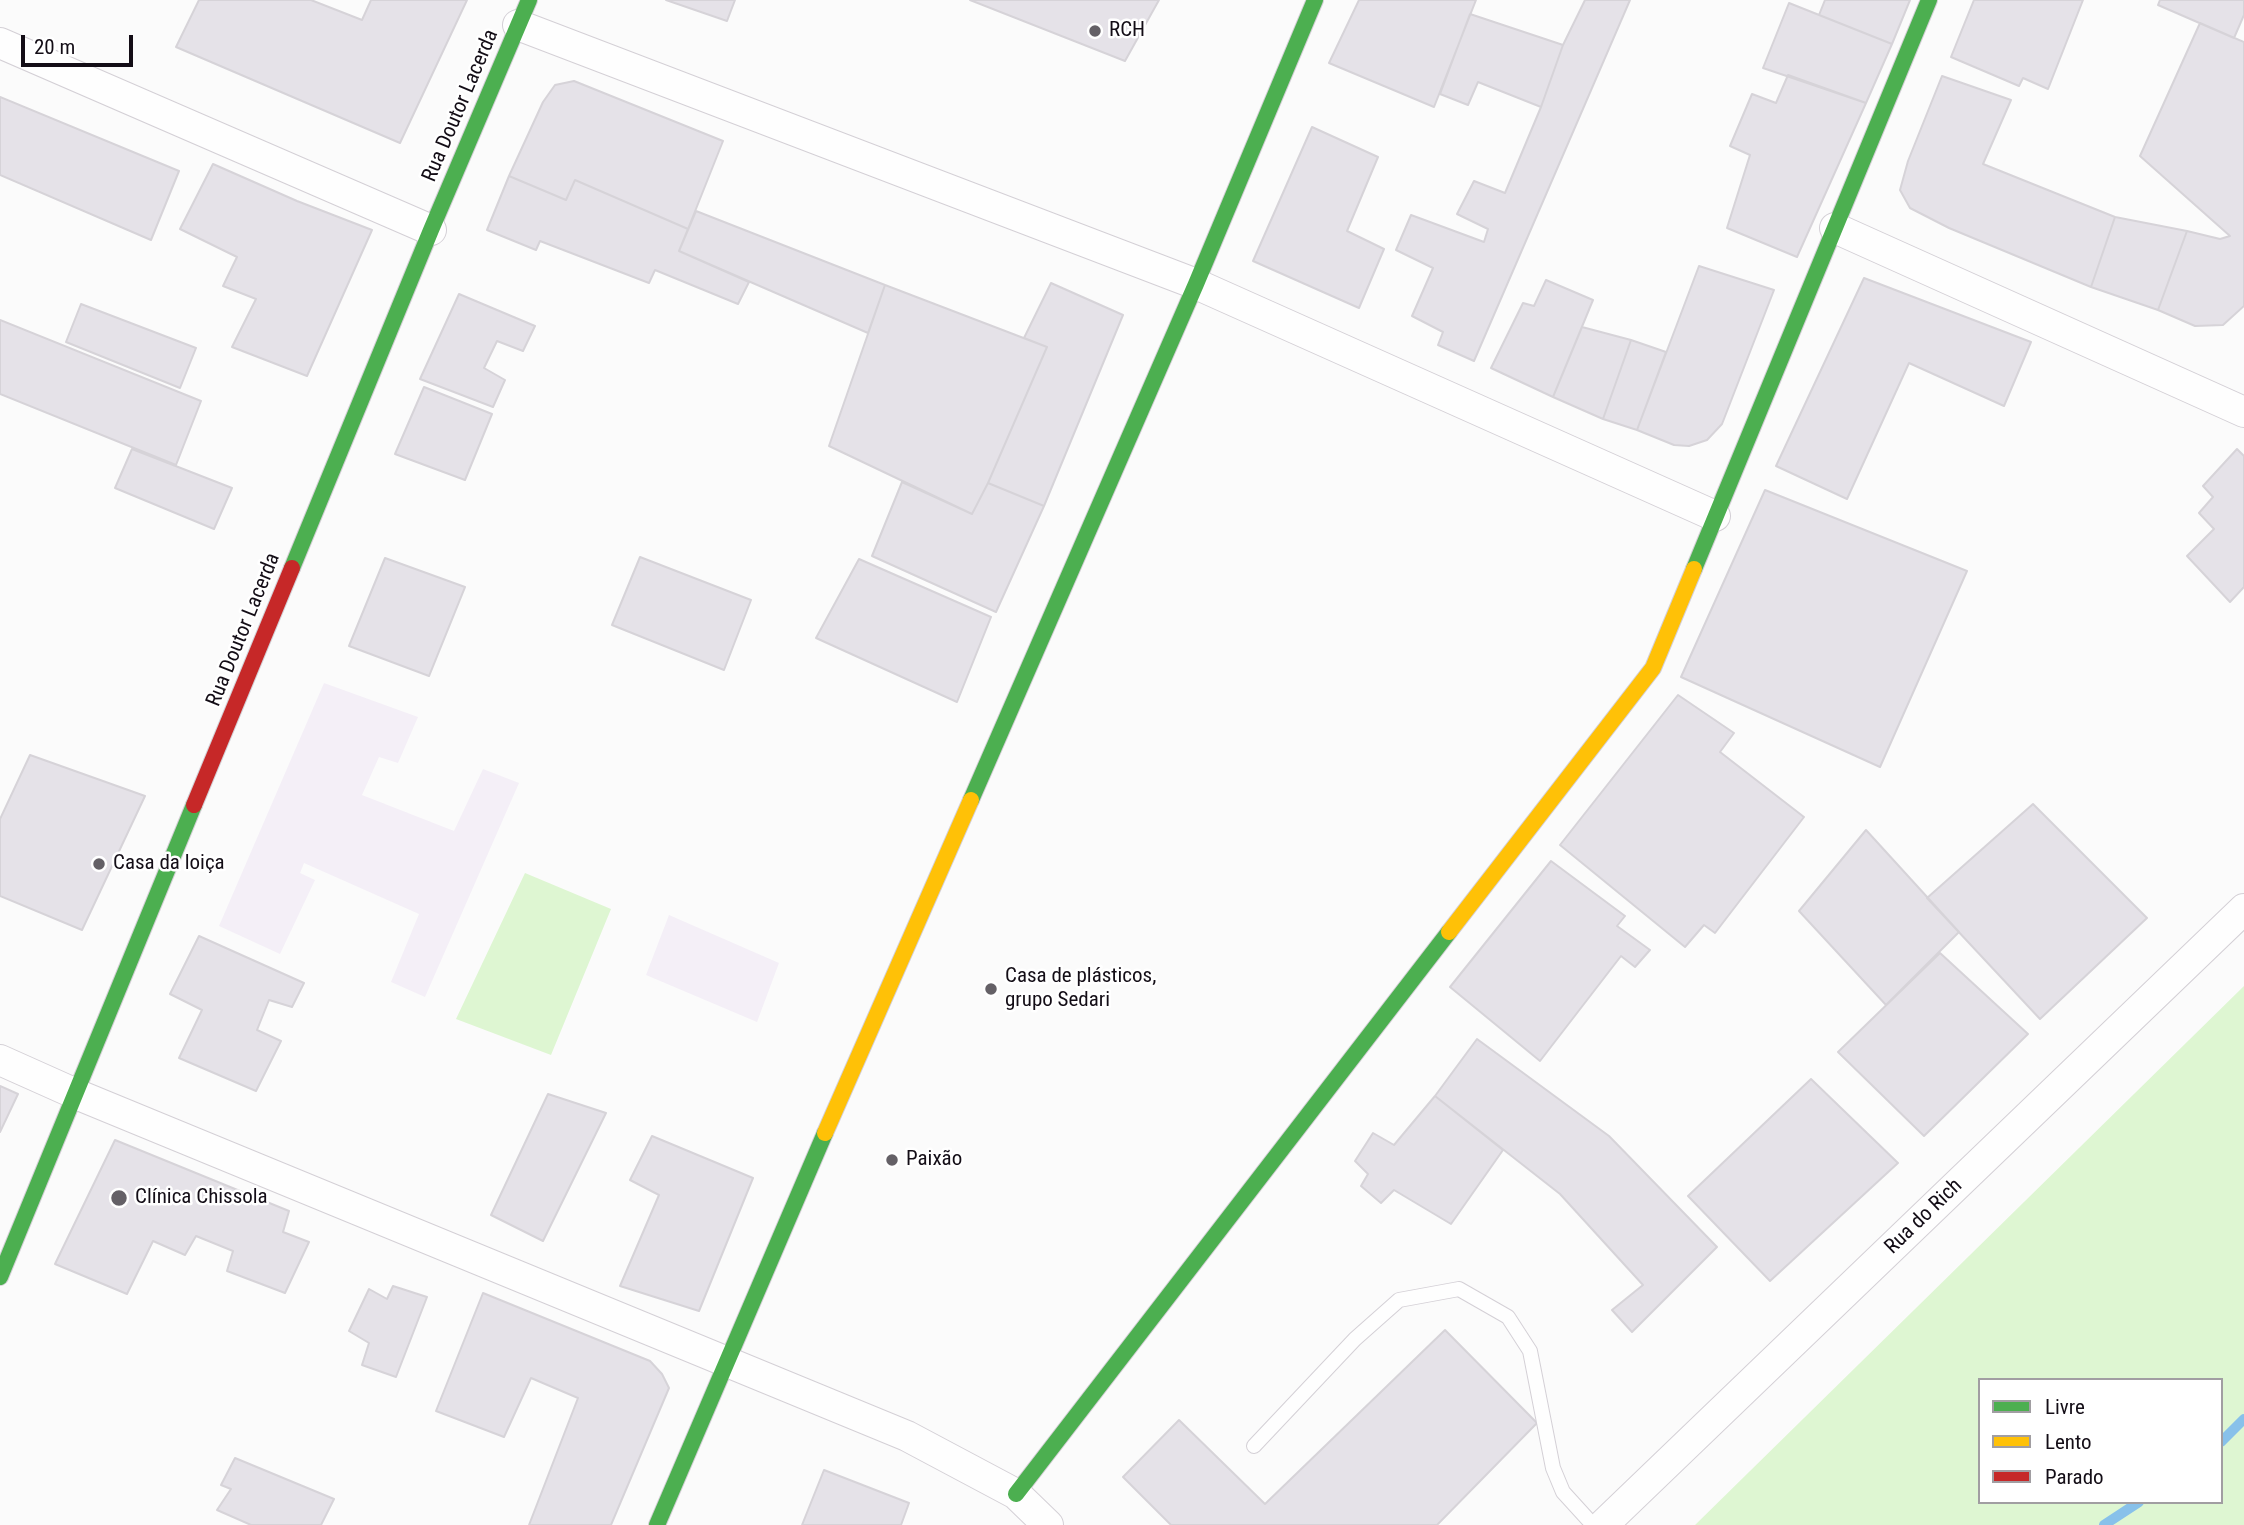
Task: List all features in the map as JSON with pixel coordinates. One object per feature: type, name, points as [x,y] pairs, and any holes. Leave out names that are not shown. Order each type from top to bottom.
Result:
[{"type":"street","points":[[657,1525],[725,1362],[1196,284],[1315,0]]},
{"type":"street","points":[[1016,1494],[1653,668],[1929,0]]},
{"type":"street","points":[[523,13],[1196,284],[1715,516]]},
{"type":"street","name":"Rua Doutor Lacerda","points":[[0,1277],[430,230],[523,13]]},
{"type":"street","points":[[0,43],[430,230]]},
{"type":"street","points":[[1835,228],[2243,409]]},
{"type":"street","name":"Rua do Rich","points":[[1604,1525],[2244,909]]},
{"type":"street","points":[[0,1060],[76,1094],[907,1436],[1016,1494],[1048,1525]]},
{"type":"lane","points":[[1254,1447],[1356,1339],[1399,1300],[1459,1289],[1508,1317],[1530,1351],[1553,1468],[1563,1492],[1594,1525]]},
{"type":"shaded area","points":[[324,683],[418,717],[398,763],[379,757],[362,795],[454,831],[483,769],[519,783],[425,997],[391,982],[419,914],[304,863],[300,873],[315,880],[280,954],[219,926]]},
{"type":"shaded area","points":[[669,915],[779,963],[757,1022],[646,975]]},
{"type":"green space","points":[[525,873],[611,909],[551,1055],[456,1019]]},
{"type":"green space","points":[[2244,986],[2244,1525],[1695,1525]]},
{"type":"building","points":[[199,0],[311,0],[362,20],[371,0],[467,0],[400,143],[176,47]]},
{"type":"building","points":[[666,0],[735,0],[727,21]]},
{"type":"building","name":"RCH","points":[[970,0],[1159,0],[1125,61]]},
{"type":"building","points":[[1359,0],[1476,0],[1434,107],[1329,63]]},
{"type":"building","points":[[1585,0],[1630,0],[1474,361],[1438,345],[1443,332],[1412,316],[1433,268],[1396,250],[1411,215],[1484,242],[1488,229],[1457,214],[1474,181],[1505,193],[1541,107],[1563,45]]},
{"type":"building","points":[[1825,0],[1910,0],[1892,44],[1819,15]]},
{"type":"building","points":[[1974,0],[2083,0],[2048,89],[2023,78],[2019,86],[1951,57]]},
{"type":"building","points":[[2160,0],[2244,0],[2244,15],[2234,38],[2158,5]]},
{"type":"building","points":[[1789,3],[1892,44],[1866,103],[1763,68]]},
{"type":"building","points":[[1470,14],[1563,45],[1541,107],[1478,82],[1468,105],[1440,94]]},
{"type":"building","points":[[2200,23],[2244,42],[2244,306],[2223,325],[2195,326],[2158,310],[2187,231],[2220,239],[2230,236],[2140,156]]},
{"type":"building","points":[[1788,75],[1866,103],[1797,257],[1727,228],[1750,155],[1730,146],[1752,94],[1776,103]]},
{"type":"building","points":[[1942,76],[2011,100],[1983,164],[2115,217],[2091,287],[1949,228],[1910,208],[1900,190],[1908,161]]},
{"type":"building","points":[[574,81],[723,141],[688,229],[575,180],[566,200],[509,176],[543,102],[555,85]]},
{"type":"building","points":[[0,97],[179,171],[151,240],[0,175]]},
{"type":"building","points":[[1312,127],[1378,157],[1347,231],[1384,249],[1359,308],[1253,261]]},
{"type":"building","points":[[213,164],[372,230],[307,376],[232,347],[256,299],[223,286],[237,257],[180,229]]},
{"type":"building","points":[[509,176],[566,200],[575,180],[688,229],[679,251],[749,282],[738,304],[655,270],[649,283],[540,241],[536,250],[487,230]]},
{"type":"building","points":[[696,211],[885,285],[868,333],[679,251]]},
{"type":"building","points":[[2115,217],[2187,231],[2158,310],[2091,287]]},
{"type":"building","points":[[1699,266],[1774,290],[1722,424],[1707,440],[1689,446],[1674,445],[1637,430]]},
{"type":"building","points":[[1864,278],[2031,342],[2004,406],[1909,363],[1847,499],[1776,466]]},
{"type":"building","points":[[1546,280],[1593,300],[1553,397],[1491,368],[1523,303],[1534,306]]},
{"type":"building","points":[[1051,283],[1123,315],[1044,506],[988,483],[1047,347],[1024,338]]},
{"type":"building","points":[[885,285],[1047,347],[972,514],[829,446]]},
{"type":"building","points":[[459,294],[535,326],[523,351],[497,341],[484,368],[505,380],[493,407],[420,379]]},
{"type":"building","points":[[81,304],[196,348],[180,388],[66,342]]},
{"type":"building","points":[[0,320],[201,401],[176,465],[0,394]]},
{"type":"building","points":[[1582,327],[1631,340],[1603,419],[1553,397]]},
{"type":"building","points":[[1631,340],[1666,352],[1637,430],[1603,419]]},
{"type":"building","points":[[424,387],[492,414],[465,480],[395,454]]},
{"type":"building","points":[[132,449],[232,488],[214,529],[115,488]]},
{"type":"building","points":[[2237,449],[2244,456],[2244,587],[2230,602],[2187,556],[2214,529],[2199,513],[2213,497],[2203,486]]},
{"type":"building","points":[[902,482],[972,514],[988,483],[1044,506],[996,612],[872,556]]},
{"type":"building","points":[[1765,490],[1967,571],[1880,767],[1681,677]]},
{"type":"building","points":[[640,557],[751,600],[724,670],[612,625]]},
{"type":"building","points":[[385,558],[465,587],[429,676],[349,646]]},
{"type":"building","points":[[859,559],[991,617],[957,702],[816,638]]},
{"type":"building","points":[[1678,695],[1734,733],[1720,752],[1804,817],[1715,933],[1704,925],[1685,947],[1560,845]]},
{"type":"building","points":[[30,755],[145,796],[82,930],[0,896],[0,819]]},
{"type":"building","points":[[2033,804],[2147,918],[2040,1019],[1927,898]]},
{"type":"building","points":[[1866,830],[1959,932],[1886,1005],[1799,911]]},
{"type":"building","points":[[1551,861],[1625,916],[1617,926],[1650,950],[1635,967],[1621,956],[1540,1061],[1450,987]]},
{"type":"building","points":[[199,936],[304,983],[292,1007],[269,1000],[257,1030],[281,1041],[256,1091],[179,1058],[202,1010],[170,994]]},
{"type":"building","points":[[1940,953],[2028,1034],[1924,1136],[1838,1052]]},
{"type":"building","points":[[1477,1039],[1609,1136],[1717,1247],[1632,1332],[1612,1310],[1643,1285],[1560,1194],[1435,1096]]},
{"type":"building","points":[[1811,1079],[1898,1163],[1770,1281],[1688,1196]]},
{"type":"building","points":[[0,1086],[18,1094],[0,1132]]},
{"type":"building","points":[[548,1094],[606,1113],[543,1241],[491,1215]]},
{"type":"building","points":[[1435,1096],[1503,1150],[1451,1224],[1394,1190],[1381,1203],[1361,1186],[1368,1174],[1355,1161],[1373,1133],[1394,1145]]},
{"type":"building","points":[[652,1136],[753,1178],[699,1311],[620,1286],[659,1195],[630,1180]]},
{"type":"building","points":[[115,1140],[289,1211],[283,1232],[309,1242],[285,1293],[227,1271],[233,1251],[196,1236],[185,1255],[153,1241],[127,1294],[55,1264]]},
{"type":"building","points":[[393,1286],[427,1297],[396,1377],[362,1365],[369,1343],[349,1331],[369,1289],[387,1299]]},
{"type":"building","points":[[483,1293],[650,1361],[662,1374],[669,1388],[611,1525],[529,1525],[578,1398],[531,1378],[504,1437],[436,1411]]},
{"type":"building","points":[[1445,1330],[1537,1423],[1437,1525],[1171,1525],[1123,1477],[1179,1420],[1265,1504]]},
{"type":"building","points":[[235,1458],[334,1499],[321,1525],[251,1525],[217,1510],[231,1489],[221,1485]]},
{"type":"building","points":[[824,1470],[909,1503],[901,1525],[802,1525]]},
{"type":"waterway","points":[[2223,1440],[2244,1419]]},
{"type":"waterway","points":[[2104,1525],[2136,1504]]},
{"type":"traffic: fast","points":[[292,568],[529,0]]},
{"type":"traffic: fast","points":[[971,800],[1196,284],[1315,0]]},
{"type":"traffic: fast","points":[[1694,569],[1929,0]]},
{"type":"traffic: fast","points":[[0,1277],[194,805]]},
{"type":"traffic: fast","points":[[1016,1494],[1449,932]]},
{"type":"traffic: fast","points":[[657,1525],[825,1133]]},
{"type":"traffic: slow","points":[[1449,932],[1653,668],[1694,569]]},
{"type":"traffic: slow","points":[[825,1133],[971,800]]},
{"type":"traffic: jam","points":[[194,805],[292,568]]},
{"type":"place","name":"RCH","points":[[1095,31]]},
{"type":"place","name":"Casa da loiça","points":[[99,864]]},
{"type":"place","name":"Casa de plásticos, grupo Sedari","points":[[991,989]]},
{"type":"place","name":"Paixão","points":[[892,1160]]},
{"type":"place","name":"Clínica Chissola","points":[[119,1198]]}]
